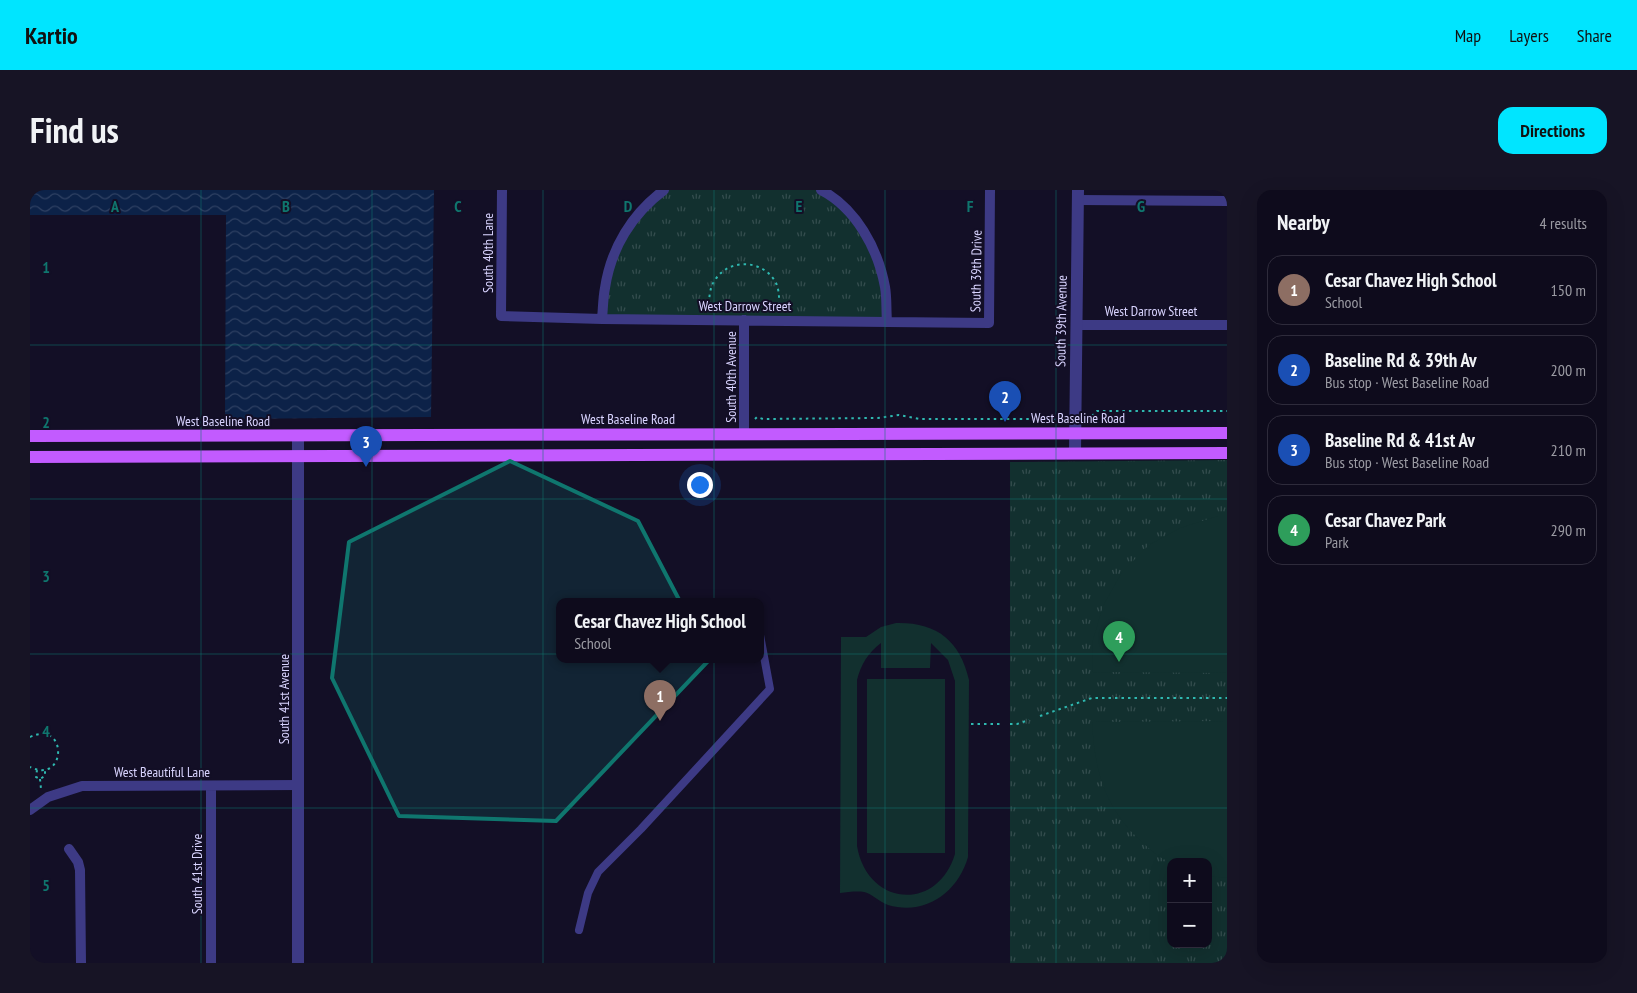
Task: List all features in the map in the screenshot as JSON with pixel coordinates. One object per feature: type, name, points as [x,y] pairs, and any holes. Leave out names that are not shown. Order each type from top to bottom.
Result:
[{"type":"main road","name":"West Baseline Road","points":[[30,436],[1227,433]]},
{"type":"main road","points":[[30,457],[298,454],[1227,453]]},
{"type":"street","name":"South 40th Lane","points":[[501,316],[502,190]]},
{"type":"street","points":[[602,319],[604,288],[614,251],[632,222],[648,202],[664,190]]},
{"type":"street","name":"South 39th Drive","points":[[989,323],[990,190]]},
{"type":"street","points":[[825,191],[847,209],[866,233],[878,260],[885,287],[887,321]]},
{"type":"street","points":[[1078,195],[1227,201]]},
{"type":"street","name":"South 39th Avenue","points":[[1075,453],[1078,195]]},
{"type":"street","name":"West Darrow Street","points":[[501,316],[602,319],[989,323]]},
{"type":"street","name":"South 40th Avenue","points":[[744,320],[744,433]]},
{"type":"street","name":"West Darrow Street","points":[[1076,325],[1227,325]]},
{"type":"street","name":"South 41st Avenue","points":[[298,436],[298,963]]},
{"type":"street","points":[[579,930],[588,894],[598,872],[641,829],[770,689],[764,657]]},
{"type":"street","name":"West Beautiful Lane","points":[[30,810],[48,797],[82,786],[299,785]]},
{"type":"street","name":"South 41st Drive","points":[[211,786],[211,963]]},
{"type":"street","points":[[69,849],[78,862],[80,870],[81,963]]},
{"type":"path","points":[[709,320],[709,295],[714,281],[721,272],[745,263],[761,267],[776,283],[779,296],[780,320]]},
{"type":"path","points":[[1092,416],[1097,411],[1227,411]]},
{"type":"path","points":[[754,419],[757,417],[762,419],[878,418],[899,415],[920,419],[1055,419]]},
{"type":"path","points":[[1040,716],[1092,698],[1227,698]]},
{"type":"path","points":[[1010,724],[1029,720]]},
{"type":"path","points":[[971,724],[1000,724]]},
{"type":"path","points":[[30,737],[42,734],[48,736],[57,744],[58,756],[56,762],[45,770],[37,770],[30,767]]},
{"type":"path","points":[[37,770],[36,777],[40,779],[45,776],[45,770]]},
{"type":"highlighted area","points":[[510,461],[638,521],[710,659],[556,821],[399,816],[332,678],[349,542]]},
{"type":"green space","points":[[664,190],[821,190],[847,209],[878,260],[887,321],[602,319],[614,251]]},
{"type":"green space","points":[[1227,460],[1227,963],[1010,963],[1010,462]]},
{"type":"green space","points":[[1218,516],[1227,516],[1227,673],[1092,672],[1093,640],[1103,606],[1122,572],[1149,545],[1180,528]]},
{"type":"green space","points":[[896,623],[910,624],[923,626],[944,636],[959,654],[969,680],[968,857],[957,881],[948,890],[927,904],[915,907],[902,908],[888,905],[864,892],[840,893],[841,637],[866,637],[881,627]],"holes":[[[881,643],[881,668],[930,668],[931,643],[948,660],[955,681],[955,854],[946,873],[934,886],[919,893],[903,895],[888,890],[874,881],[863,866],[857,846],[857,680],[866,659]]]},
{"type":"green space","points":[[867,679],[945,679],[945,853],[867,853]]},
{"type":"green space","points":[[1227,721],[1227,878],[1212,876],[1212,858],[1167,858],[1166,861],[1152,851],[1129,829],[1110,802],[1104,788],[1096,757],[1092,722]]},
{"type":"water","points":[[30,190],[434,190],[431,417],[225,419],[226,215],[30,215]]},
{"type":"place","name":"Baseline Rd & 39th Av","points":[[1005,422]]},
{"type":"place","name":"Baseline Rd & 41st Av","points":[[366,467]]},
{"type":"place","name":"Cesar Chavez Park","points":[[1119,662]]},
{"type":"place","name":"Cesar Chavez High School","points":[[660,721]]}]
